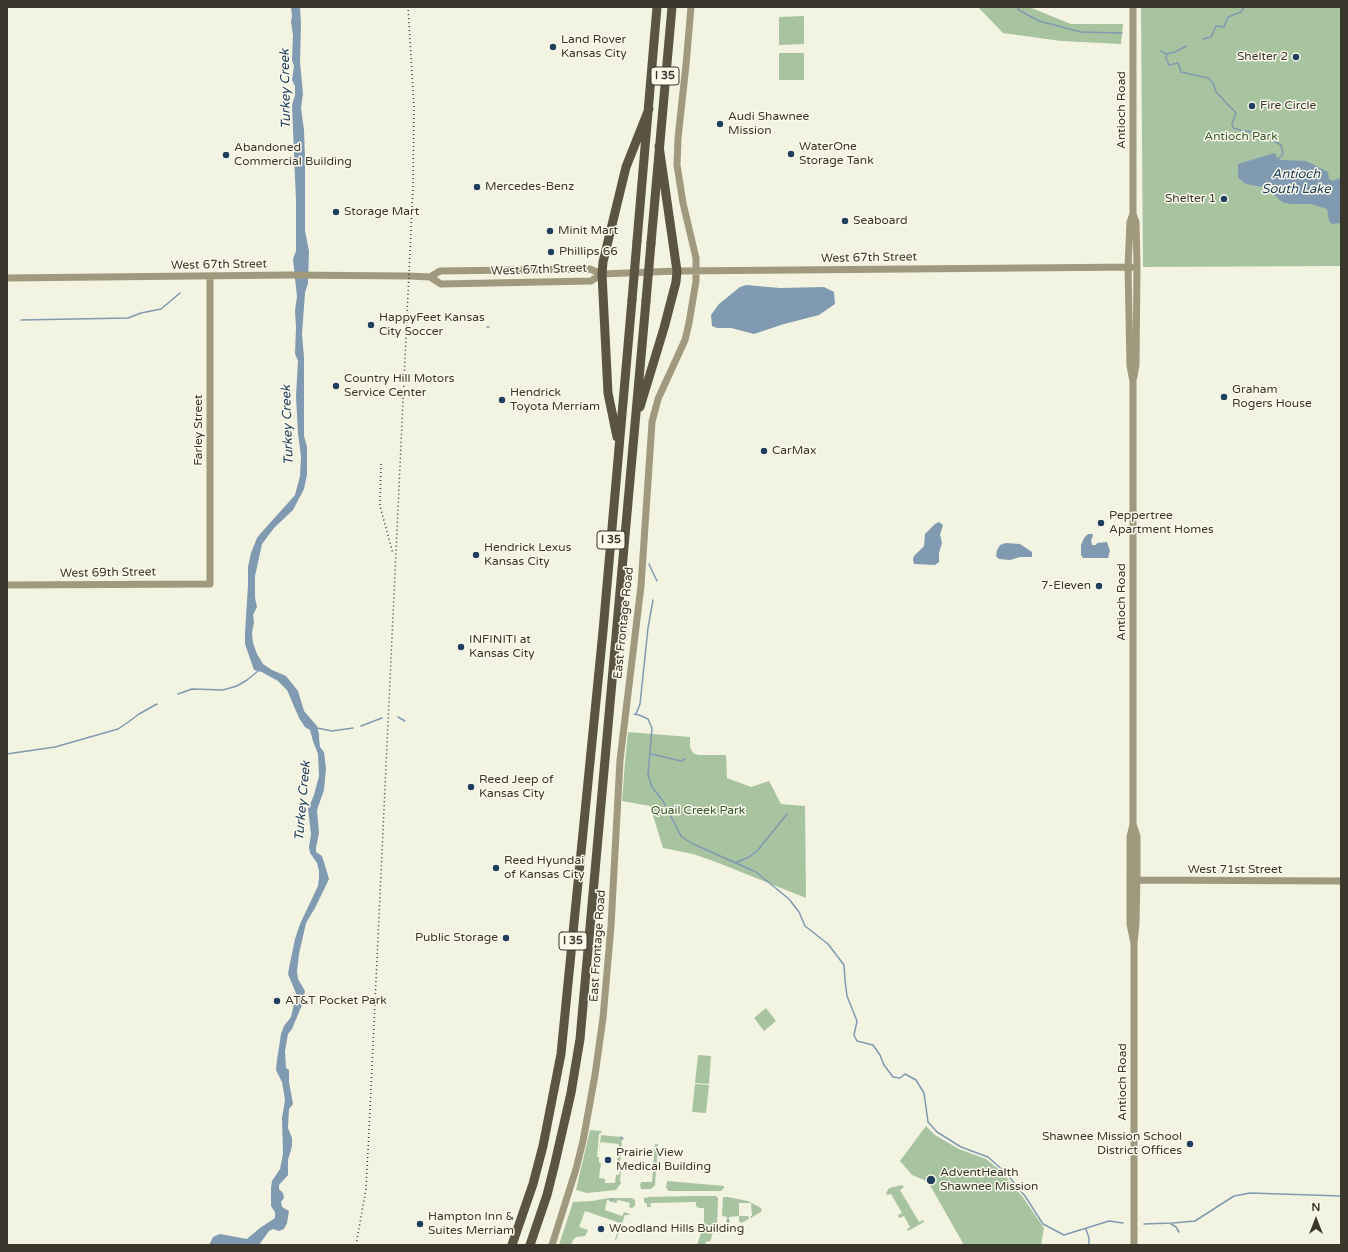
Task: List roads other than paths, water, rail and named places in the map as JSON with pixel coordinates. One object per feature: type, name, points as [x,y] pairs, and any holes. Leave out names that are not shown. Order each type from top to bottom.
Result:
[{"type":"highway","name":"I 35","points":[[512,1245],[533,1184],[543,1146],[561,1054],[599,670],[657,7]]},
{"type":"highway","name":"I 35","points":[[530,1245],[547,1195],[555,1163],[571,1093],[578,1052],[672,7]]},
{"type":"highway","points":[[619,449],[608,392],[602,274],[603,262],[626,167],[649,109]]},
{"type":"highway","points":[[635,423],[664,328],[676,282],[677,271],[659,146]]},
{"type":"street","name":"East Frontage Road","points":[[552,1245],[583,1141],[596,1075],[603,1018],[611,926],[621,748],[641,586],[652,422],[658,399],[685,340],[696,281],[696,258],[681,194],[677,165],[678,138],[688,54],[691,7]]},
{"type":"street","name":"Antioch Road","points":[[1132,7],[1133,214],[1136,222],[1137,267],[1136,365],[1133,381],[1133,824],[1130,836],[1133,880],[1130,924],[1134,943],[1134,1245]]},
{"type":"street","name":"Antioch Road","points":[[1133,214],[1130,222],[1128,267],[1130,366],[1133,381]]},
{"type":"street","name":"West 67th Street","points":[[430,277],[440,271],[590,269],[602,274],[677,271],[1137,267]]},
{"type":"street","points":[[538,270],[538,282]]},
{"type":"street","name":"West 67th Street","points":[[7,278],[289,275],[408,276],[430,277],[441,284],[591,281],[602,274]]},
{"type":"street","name":"Farley Street","points":[[210,277],[210,584]]},
{"type":"street","name":"West 69th Street","points":[[7,585],[210,584]]},
{"type":"street","name":"West 71st Street","points":[[1133,880],[1341,881]]},
{"type":"water","points":[[291,7],[300,7],[300,62],[303,94],[301,108],[304,130],[305,158],[305,231],[309,251],[308,283],[305,293],[302,334],[304,358],[304,436],[307,447],[307,475],[304,489],[293,510],[274,528],[262,544],[255,576],[255,598],[257,607],[253,615],[254,622],[252,633],[253,643],[263,664],[286,676],[298,691],[304,711],[317,726],[320,747],[324,752],[326,769],[324,790],[317,810],[319,833],[316,852],[322,856],[329,879],[306,923],[297,971],[298,979],[305,991],[302,1005],[292,1029],[288,1034],[285,1051],[286,1068],[289,1070],[289,1082],[293,1104],[289,1109],[288,1128],[292,1138],[292,1146],[288,1160],[288,1175],[279,1185],[279,1189],[283,1193],[284,1198],[281,1202],[282,1207],[289,1211],[287,1223],[284,1229],[279,1231],[273,1229],[269,1231],[259,1245],[209,1245],[213,1237],[220,1234],[247,1239],[275,1218],[275,1212],[271,1206],[271,1188],[272,1181],[280,1169],[283,1154],[282,1118],[285,1100],[282,1082],[276,1070],[281,1034],[284,1026],[291,1017],[297,996],[288,974],[295,939],[300,924],[318,886],[319,878],[317,863],[310,853],[309,847],[311,834],[308,809],[314,795],[319,776],[318,754],[310,730],[305,727],[299,718],[287,690],[278,681],[262,672],[254,670],[245,644],[248,567],[251,553],[257,538],[295,495],[300,476],[301,457],[296,396],[298,361],[295,354],[295,310],[297,297],[293,259],[296,251],[296,201],[292,105],[295,95],[295,86],[292,80],[294,66],[292,60],[293,35]]},
{"type":"water","name":"Antioch South Lake","points":[[1275,153],[1278,159],[1306,161],[1328,172],[1329,179],[1333,181],[1341,178],[1341,224],[1332,224],[1329,221],[1327,209],[1311,204],[1290,204],[1282,202],[1269,190],[1246,184],[1238,178],[1238,164]]},
{"type":"water","points":[[746,285],[780,288],[824,287],[834,292],[835,304],[819,315],[754,334],[731,328],[717,328],[712,326],[711,315],[719,304],[740,287]]},
{"type":"water","points":[[939,522],[943,525],[940,535],[942,543],[939,553],[939,562],[935,565],[914,564],[914,556],[924,546],[925,534]]},
{"type":"water","points":[[1088,534],[1093,534],[1091,539],[1092,545],[1107,542],[1110,551],[1108,558],[1083,558],[1081,555],[1081,545],[1084,538]]},
{"type":"water","points":[[1006,543],[1020,544],[1032,552],[1032,557],[1020,557],[1010,560],[999,559],[996,556],[997,550],[1000,545]]},
{"type":"waterway","points":[[1017,7],[1019,10],[1039,21],[1081,32],[1122,33]]},
{"type":"waterway","points":[[1203,39],[1211,37],[1216,26],[1224,27],[1228,17],[1241,12],[1244,7]]},
{"type":"waterway","points":[[1161,51],[1167,54],[1175,52],[1186,46]]},
{"type":"waterway","points":[[1167,54],[1166,58],[1169,65],[1178,63],[1181,72],[1208,78],[1213,83],[1216,92],[1236,113],[1232,124],[1233,128],[1254,132],[1281,145],[1283,154],[1278,159]]},
{"type":"waterway","points":[[21,320],[128,318],[141,313],[161,309],[180,293]]},
{"type":"waterway","points":[[649,564],[657,581]]},
{"type":"waterway","points":[[636,714],[640,704],[648,628],[653,600]]},
{"type":"waterway","points":[[178,694],[192,689],[223,690],[237,686],[258,671]]},
{"type":"waterway","points":[[7,754],[55,747],[118,729],[139,714],[157,704]]},
{"type":"waterway","points":[[634,714],[648,719],[652,728],[648,775],[652,787],[663,801],[681,836],[691,843],[756,872],[789,899],[799,912],[805,926],[828,944],[844,965],[847,996],[857,1021],[854,1035],[857,1041],[873,1045],[880,1055],[884,1065],[893,1077],[900,1078],[905,1074],[916,1080],[924,1093],[928,1122],[937,1132],[961,1147],[988,1157],[1006,1173],[1025,1196],[1043,1224],[1064,1235],[1109,1221],[1123,1223]]},
{"type":"waterway","points":[[398,717],[405,721]]},
{"type":"waterway","points":[[361,726],[382,718]]},
{"type":"waterway","points":[[317,728],[332,731],[353,728]]},
{"type":"waterway","points":[[651,754],[681,761],[685,759]]},
{"type":"waterway","points":[[735,863],[749,857],[757,851],[787,814]]},
{"type":"waterway","points":[[1144,1224],[1195,1221],[1234,1196],[1250,1193],[1341,1196]]},
{"type":"waterway","points":[[1171,1224],[1176,1227],[1179,1232]]},
{"type":"waterway","points":[[1086,1229],[1089,1238],[1089,1245]]},
{"type":"railway","points":[[356,1245],[366,1189],[413,187],[414,107],[408,7]]},
{"type":"railway","points":[[381,464],[380,506],[393,554]]},
{"type":"place","name":"Land Rover Kansas City","points":[[553,47]]},
{"type":"place","name":"Shelter 2","points":[[1296,57]]},
{"type":"place","name":"Fire Circle","points":[[1252,106]]},
{"type":"place","name":"Audi Shawnee Mission","points":[[720,124]]},
{"type":"place","name":"WaterOne Storage Tank","points":[[791,154]]},
{"type":"place","name":"Abandoned Commercial Building","points":[[226,155]]},
{"type":"place","name":"Mercedes-Benz","points":[[477,187]]},
{"type":"place","name":"Shelter 1","points":[[1224,199]]},
{"type":"place","name":"Storage Mart","points":[[336,212]]},
{"type":"place","name":"Seaboard","points":[[845,221]]},
{"type":"place","name":"Minit Mart","points":[[550,231]]},
{"type":"place","name":"Phillips 66","points":[[551,252]]},
{"type":"place","name":"HappyFeet Kansas City Soccer","points":[[371,325]]},
{"type":"place","name":"Country Hill Motors Service Center","points":[[336,386]]},
{"type":"place","name":"Graham Rogers House","points":[[1224,397]]},
{"type":"place","name":"Hendrick Toyota Merriam","points":[[502,400]]},
{"type":"place","name":"CarMax","points":[[764,451]]},
{"type":"place","name":"Peppertree Apartment Homes","points":[[1101,523]]},
{"type":"place","name":"Hendrick Lexus Kansas City","points":[[476,555]]},
{"type":"place","name":"7-Eleven","points":[[1099,586]]},
{"type":"place","name":"INFINITI at Kansas City","points":[[461,647]]},
{"type":"place","name":"Reed Jeep of Kansas City","points":[[471,787]]},
{"type":"place","name":"Reed Hyundai of Kansas City","points":[[496,868]]},
{"type":"place","name":"Public Storage","points":[[506,938]]},
{"type":"place","name":"AT&T Pocket Park","points":[[277,1001]]},
{"type":"place","name":"Shawnee Mission School District Offices","points":[[1190,1144]]},
{"type":"place","name":"Prairie View Medical Building","points":[[608,1160]]},
{"type":"place","name":"AdventHealth Shawnee Mission","points":[[931,1180]]},
{"type":"place","name":"Hampton Inn & Suites Merriam","points":[[420,1224]]},
{"type":"place","name":"Woodland Hills Building","points":[[601,1229]]},
{"type":"water label","name":"Turkey Creek","points":[[286,89]]},
{"type":"water label","name":"Turkey Creek","points":[[288,425]]},
{"type":"water label","name":"Turkey Creek","points":[[303,801]]},
{"type":"park label","name":"Antioch Park","points":[[1241,137]]},
{"type":"park label","name":"Quail Creek Park","points":[[698,811]]}]
